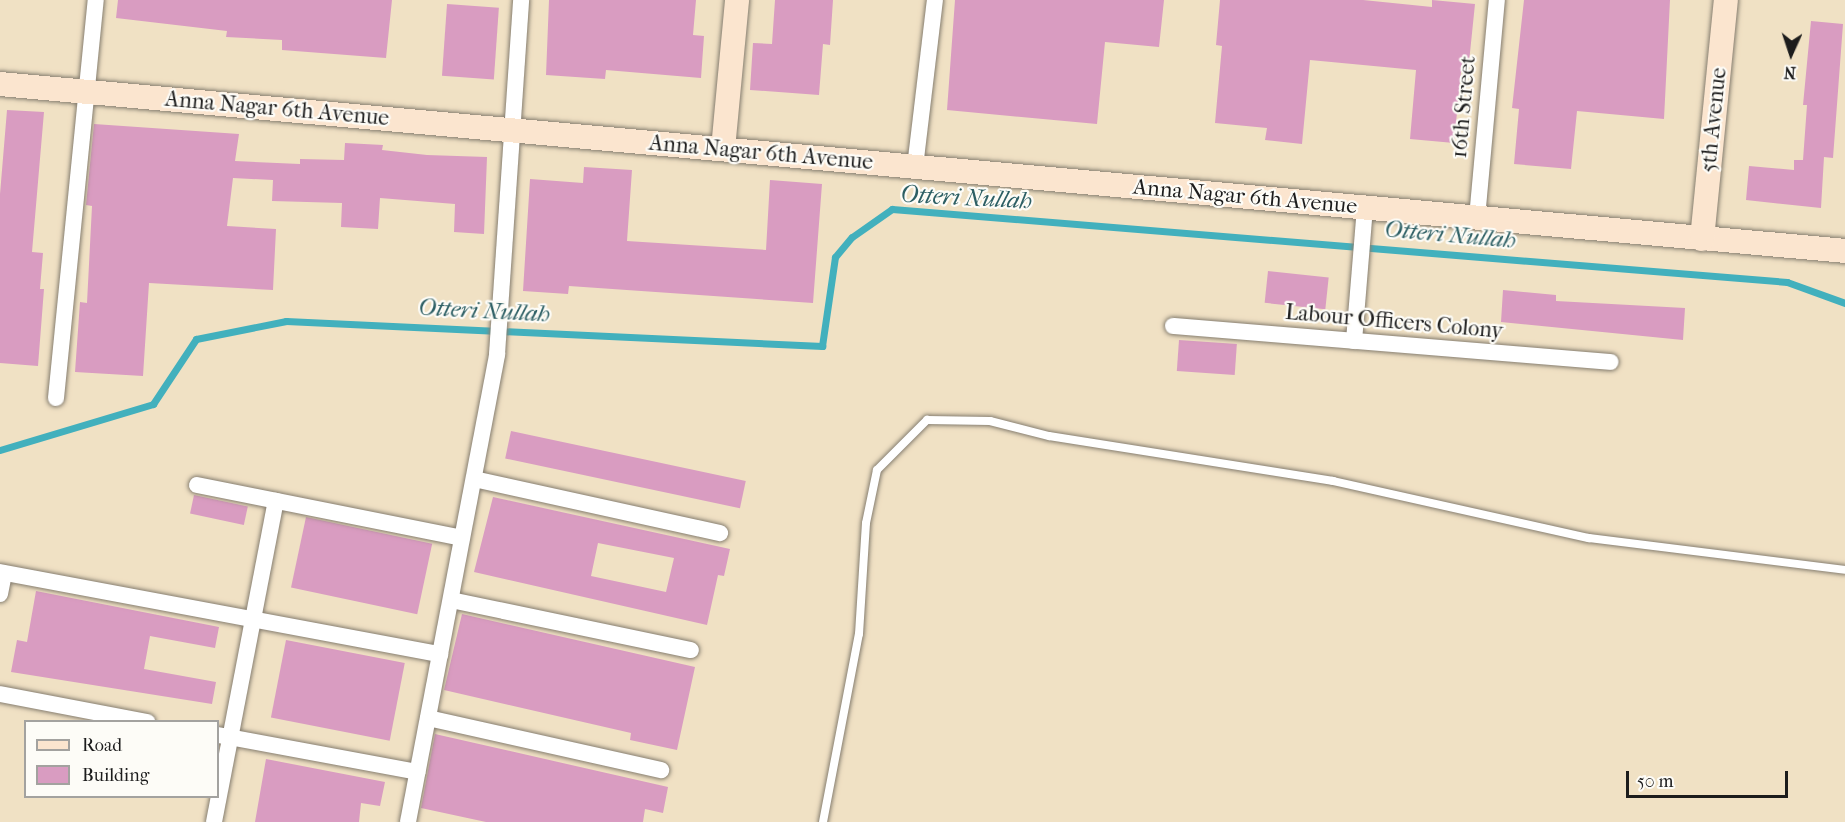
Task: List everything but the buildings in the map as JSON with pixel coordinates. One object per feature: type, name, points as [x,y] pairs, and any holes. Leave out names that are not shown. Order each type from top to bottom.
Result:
[{"type":"street","points":[[56,398],[96,0]]},
{"type":"street","points":[[408,822],[497,354],[515,130],[521,0]]},
{"type":"street","points":[[723,150],[737,0]]},
{"type":"street","points":[[915,167],[935,0]]},
{"type":"street","name":"16th Street","points":[[1477,218],[1497,0]]},
{"type":"street","name":"5th Avenue","points":[[1702,239],[1726,0]]},
{"type":"street","name":"Anna Nagar 6th Avenue","points":[[0,84],[1845,251]]},
{"type":"street","points":[[1354,341],[1365,208]]},
{"type":"street","name":"Labour Officers Colony","points":[[1173,326],[1611,362]]},
{"type":"street","points":[[474,479],[720,533]]},
{"type":"street","points":[[197,485],[462,538]]},
{"type":"street","points":[[219,779],[224,736],[254,619],[276,501]]},
{"type":"street","points":[[0,594],[2,572],[440,654]]},
{"type":"street","points":[[451,600],[691,650]]},
{"type":"street","points":[[0,694],[136,720]]},
{"type":"street","points":[[428,718],[661,770]]},
{"type":"street","points":[[224,736],[418,772]]},
{"type":"street","points":[[214,822],[217,798]]},
{"type":"lane","points":[[823,822],[859,634],[866,523],[877,470],[927,420],[990,421],[1049,436],[1333,481],[1590,538],[1845,570]]},
{"type":"waterway","name":"Otteri Nullah","points":[[0,450],[153,404],[196,339],[286,321],[822,346],[835,257],[852,237],[892,209],[1787,282],[1845,303]]}]
